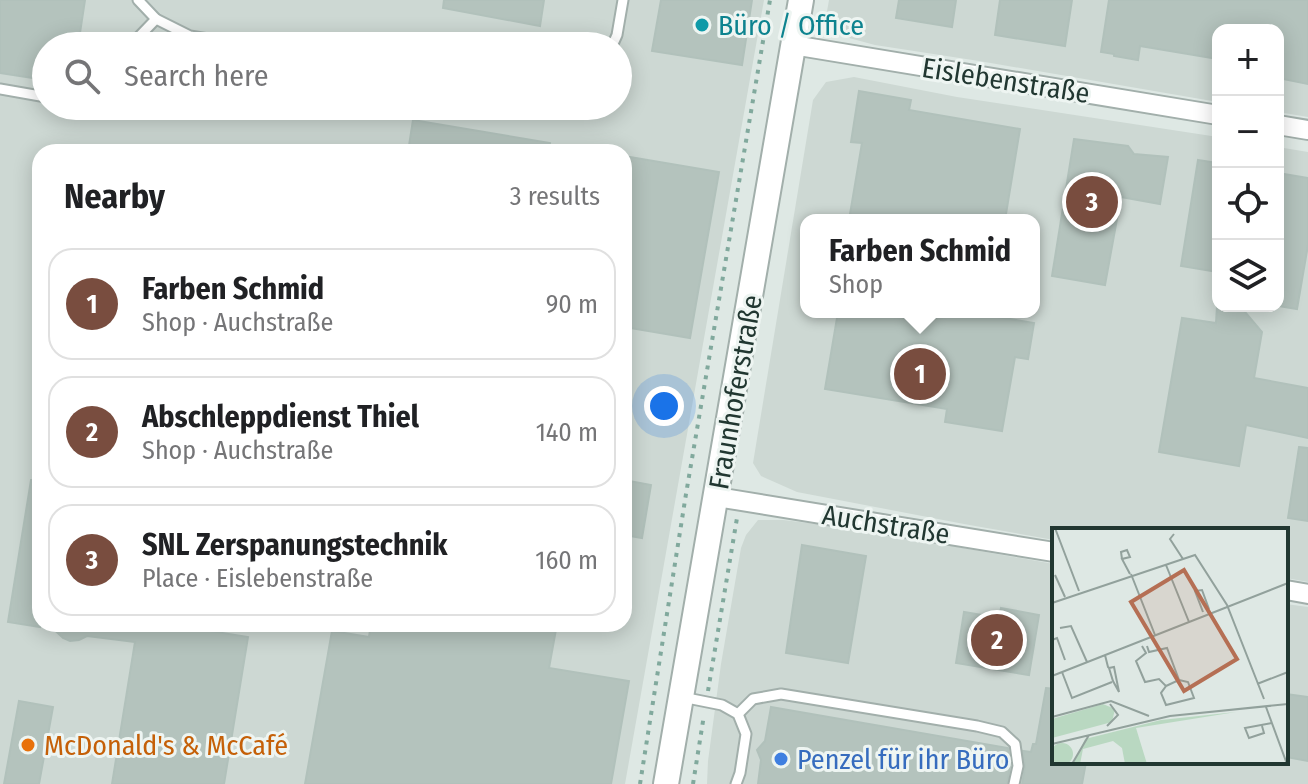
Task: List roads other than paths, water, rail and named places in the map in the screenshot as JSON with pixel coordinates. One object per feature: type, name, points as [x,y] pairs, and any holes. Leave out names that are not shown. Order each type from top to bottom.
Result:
[{"type":"street","name":"Fraunhoferstraße","points":[[666,784],[801,0]]},
{"type":"street","name":"Eislebenstraße","points":[[793,45],[1212,114]]},
{"type":"street","points":[[1284,126],[1308,130]]},
{"type":"street","name":"Auchstraße","points":[[717,497],[1052,552]]},
{"type":"street","points":[[1288,590],[1308,594]]},
{"type":"lane","points":[[138,0],[156,19],[182,32]]},
{"type":"lane","points":[[618,32],[623,0]]},
{"type":"lane","points":[[143,32],[156,19]]},
{"type":"lane","points":[[0,89],[32,95]]},
{"type":"lane","points":[[738,714],[753,699],[781,694],[1002,732],[1015,744],[1018,766],[1014,784]]},
{"type":"lane","points":[[682,697],[722,705],[738,714],[746,734],[736,784]]},
{"type":"place","name":"Büro / Office","points":[[702,25]]},
{"type":"place","name":"SNL Zerspanungstechnik","points":[[1092,202]]},
{"type":"place","name":"Farben Schmid","points":[[920,374]]},
{"type":"place","name":"Abschleppdienst Thiel","points":[[997,640]]},
{"type":"place","name":"McDonald's & McCafé","points":[[28,745]]},
{"type":"place","name":"Penzel für ihr Büro","points":[[781,759]]}]
